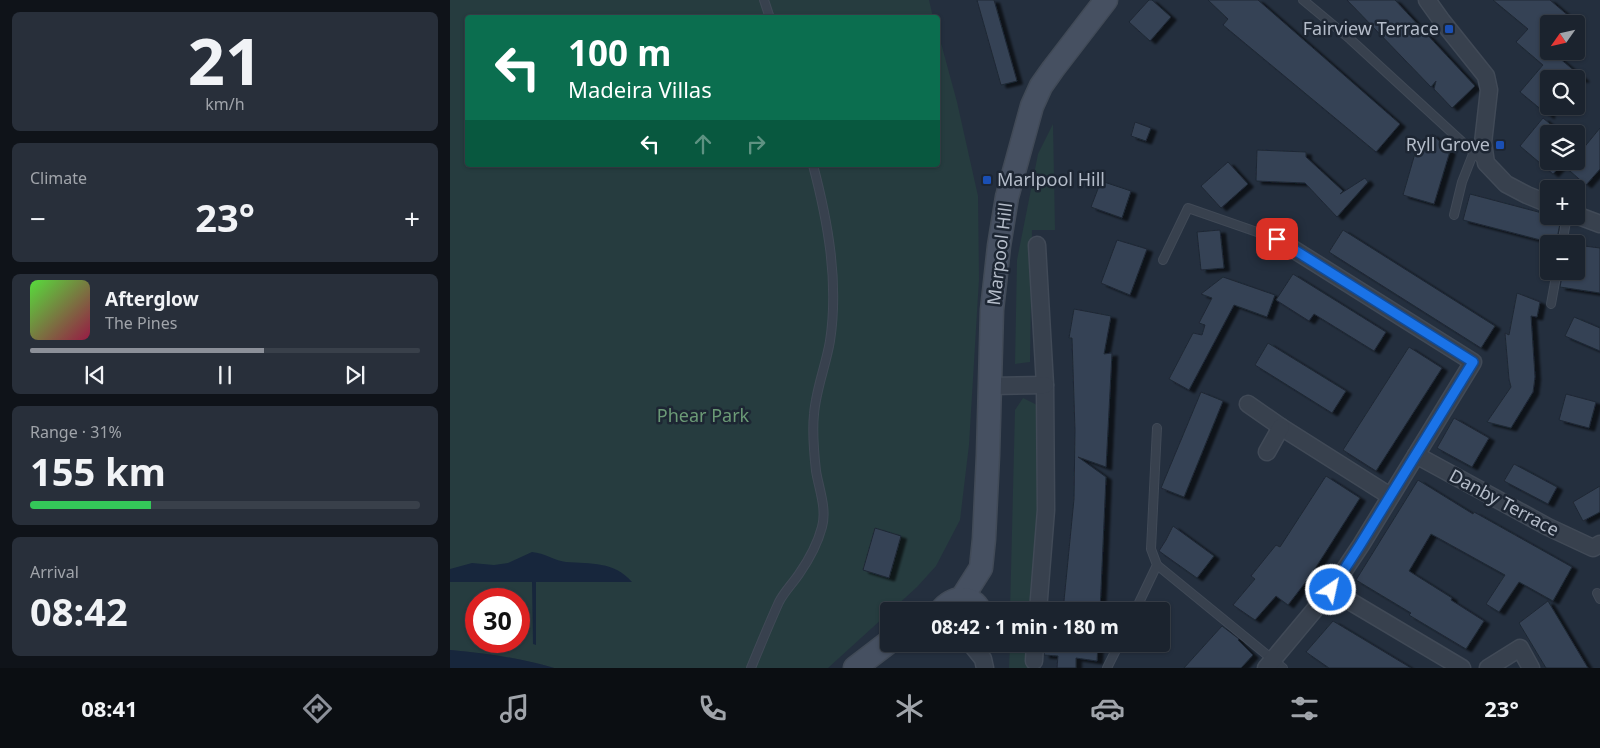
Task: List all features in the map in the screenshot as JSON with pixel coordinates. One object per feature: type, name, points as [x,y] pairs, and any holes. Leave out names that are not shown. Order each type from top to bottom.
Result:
[{"type":"street","name":"Marpool Hill","points":[[972,602],[981,568],[986,511],[992,310],[1007,197],[1032,106],[1042,86],[1106,0]]},
{"type":"street","points":[[1427,0],[1486,76],[1489,90],[1483,144],[1479,159],[1506,184],[1540,200]]},
{"type":"street","points":[[1585,218],[1600,224]]},
{"type":"street","points":[[1274,665],[1331,590],[1473,362],[1277,239]]},
{"type":"street","name":"Marpool Hill","points":[[1037,245],[1045,385],[1046,510],[1039,602]]},
{"type":"street","points":[[990,386],[1045,385]]},
{"type":"street","points":[[1248,404],[1390,496]]},
{"type":"street","points":[[1267,452],[1281,427]]},
{"type":"street","name":"Danby Terrace","points":[[1416,455],[1548,527],[1597,546]]},
{"type":"street","points":[[1331,590],[1462,668]]},
{"type":"street","points":[[950,602],[955,599],[963,602]]},
{"type":"street","points":[[1488,668],[1520,648],[1531,668]]},
{"type":"street","points":[[855,668],[880,649]]},
{"type":"street","points":[[977,652],[983,659],[985,668]]},
{"type":"street","points":[[1034,661],[1035,652]]},
{"type":"lane","points":[[764,0],[769,15]]},
{"type":"lane","points":[[1303,0],[1350,39],[1479,159],[1462,182],[1454,216]]},
{"type":"lane","points":[[751,668],[780,602],[800,572],[817,540],[824,514],[816,471],[814,414],[828,354],[835,298],[831,256],[814,167]]},
{"type":"lane","points":[[1163,260],[1188,208],[1277,239]]},
{"type":"lane","points":[[1551,304],[1555,280]]},
{"type":"lane","points":[[1157,428],[1151,549],[1157,565],[1274,665]]},
{"type":"lane","points":[[1138,602],[1157,565]]},
{"type":"lane","points":[[1108,668],[1115,652]]},
{"type":"green space","name":"Phear Park","points":[[450,0],[929,0],[933,15],[465,15],[465,167],[940,167],[940,39],[957,102],[978,196],[979,279],[969,445],[960,520],[936,566],[917,587],[901,602],[880,602],[880,621],[828,668],[554,668],[502,656],[476,653],[530,653],[530,588],[465,588],[465,652],[450,650]]},
{"type":"green space","points":[[1053,124],[1055,230],[1032,230],[1030,362],[1015,364],[1017,260],[1038,154]]},
{"type":"green space","points":[[1023,398],[1039,406],[1040,501],[1033,602],[1010,602],[1015,410]]},
{"type":"green space","points":[[1010,652],[1030,652],[1029,668],[1009,668]]},
{"type":"water","points":[[532,552],[566,562],[610,567],[618,570],[632,582],[536,582],[536,645],[533,644],[532,582],[450,582],[450,569],[472,563],[494,565],[508,563]]},
{"type":"water","points":[[450,650],[502,656],[554,668],[450,668]]},
{"type":"building","points":[[977,0],[994,0],[1017,81],[1001,85]]},
{"type":"building","points":[[1149,0],[1152,0],[1171,17],[1150,41],[1129,22]]},
{"type":"building","points":[[1208,0],[1258,0],[1400,124],[1376,152],[1223,25],[1228,19]]},
{"type":"building","points":[[1347,0],[1395,0],[1475,86],[1452,108],[1434,89],[1436,81],[1431,87]]},
{"type":"building","points":[[1493,0],[1550,0],[1568,15],[1540,15],[1540,60],[1562,60],[1573,70],[1540,70],[1540,109],[1520,92],[1543,65],[1516,42],[1528,29]]},
{"type":"building","points":[[1543,118],[1551,125],[1540,125],[1540,163],[1520,146]]},
{"type":"building","points":[[1135,122],[1151,128],[1146,141],[1131,136]]},
{"type":"building","points":[[1600,128],[1600,169],[1586,185],[1585,180],[1580,180],[1569,170],[1585,170],[1585,146]]},
{"type":"building","points":[[1432,134],[1450,151],[1434,204],[1403,195],[1418,143]]},
{"type":"building","points":[[1257,150],[1306,152],[1306,157],[1343,191],[1340,194],[1365,178],[1368,182],[1337,217],[1305,183],[1256,181]]},
{"type":"building","points":[[1228,162],[1248,184],[1221,208],[1201,186]]},
{"type":"building","points":[[1548,170],[1557,170],[1553,174]]},
{"type":"building","points":[[1101,181],[1131,191],[1122,218],[1091,207]]},
{"type":"building","points":[[1470,194],[1540,212],[1540,225],[1560,225],[1558,235],[1540,235],[1540,240],[1463,220]]},
{"type":"building","points":[[1220,230],[1224,268],[1201,270],[1197,232]]},
{"type":"building","points":[[1343,230],[1495,326],[1481,348],[1329,252]]},
{"type":"building","points":[[1117,240],[1147,249],[1130,295],[1101,283]]},
{"type":"building","points":[[1585,246],[1600,248],[1600,293],[1560,287],[1561,280],[1585,280]]},
{"type":"building","points":[[1293,274],[1386,332],[1374,351],[1314,314],[1309,321],[1276,300]]},
{"type":"building","points":[[1223,277],[1275,295],[1267,317],[1234,305],[1189,390],[1169,379],[1193,333],[1202,335],[1205,325],[1199,323],[1212,298],[1201,294]]},
{"type":"building","points":[[1517,293],[1540,302],[1537,317],[1531,316],[1535,377],[1533,392],[1511,428],[1487,422],[1511,387],[1505,333],[1509,335]]},
{"type":"building","points":[[1074,309],[1111,316],[1104,354],[1112,353],[1106,467],[1078,457],[1106,477],[1100,602],[1064,602],[1074,499],[1075,430],[1072,338],[1069,338]]},
{"type":"building","points":[[1574,317],[1600,328],[1600,351],[1565,336]]},
{"type":"building","points":[[1268,343],[1346,391],[1332,413],[1255,365]]},
{"type":"building","points":[[1409,347],[1442,368],[1376,471],[1343,450]]},
{"type":"building","points":[[1201,392],[1223,401],[1184,497],[1161,488]]},
{"type":"building","points":[[1566,394],[1596,402],[1589,428],[1559,420]]},
{"type":"building","points":[[1454,418],[1489,438],[1472,467],[1437,448]]},
{"type":"building","points":[[1514,464],[1557,487],[1548,504],[1504,481]]},
{"type":"building","points":[[1326,476],[1360,498],[1311,575],[1288,605],[1276,596],[1255,620],[1233,605],[1255,579],[1251,576],[1276,545],[1280,547]]},
{"type":"building","points":[[1418,480],[1473,514],[1474,512],[1572,567],[1553,601],[1519,582],[1499,612],[1486,604],[1505,575],[1431,534],[1409,571],[1484,621],[1466,649],[1356,580]]},
{"type":"building","points":[[1600,486],[1600,512],[1583,521],[1573,502]]},
{"type":"building","points":[[1173,526],[1214,556],[1197,578],[1159,551]]},
{"type":"building","points":[[875,528],[901,536],[889,578],[863,570]]},
{"type":"building","points":[[1548,601],[1588,668],[1546,668],[1519,623]]},
{"type":"building","points":[[1333,621],[1411,668],[1329,668],[1306,652]]},
{"type":"building","points":[[1222,626],[1239,639],[1253,655],[1241,668],[1184,668]]},
{"type":"building","points":[[1044,652],[1098,652],[1097,661],[1076,658],[1076,668],[1057,668],[1058,656],[1044,655]]},
{"type":"place","name":"Fairview Terrace","points":[[1449,29]]},
{"type":"place","name":"Ryll Grove","points":[[1500,145]]},
{"type":"place","name":"Marlpool Hill","points":[[987,180]]},
{"type":"route","points":[[1277,239],[1473,362],[1331,590]]}]
